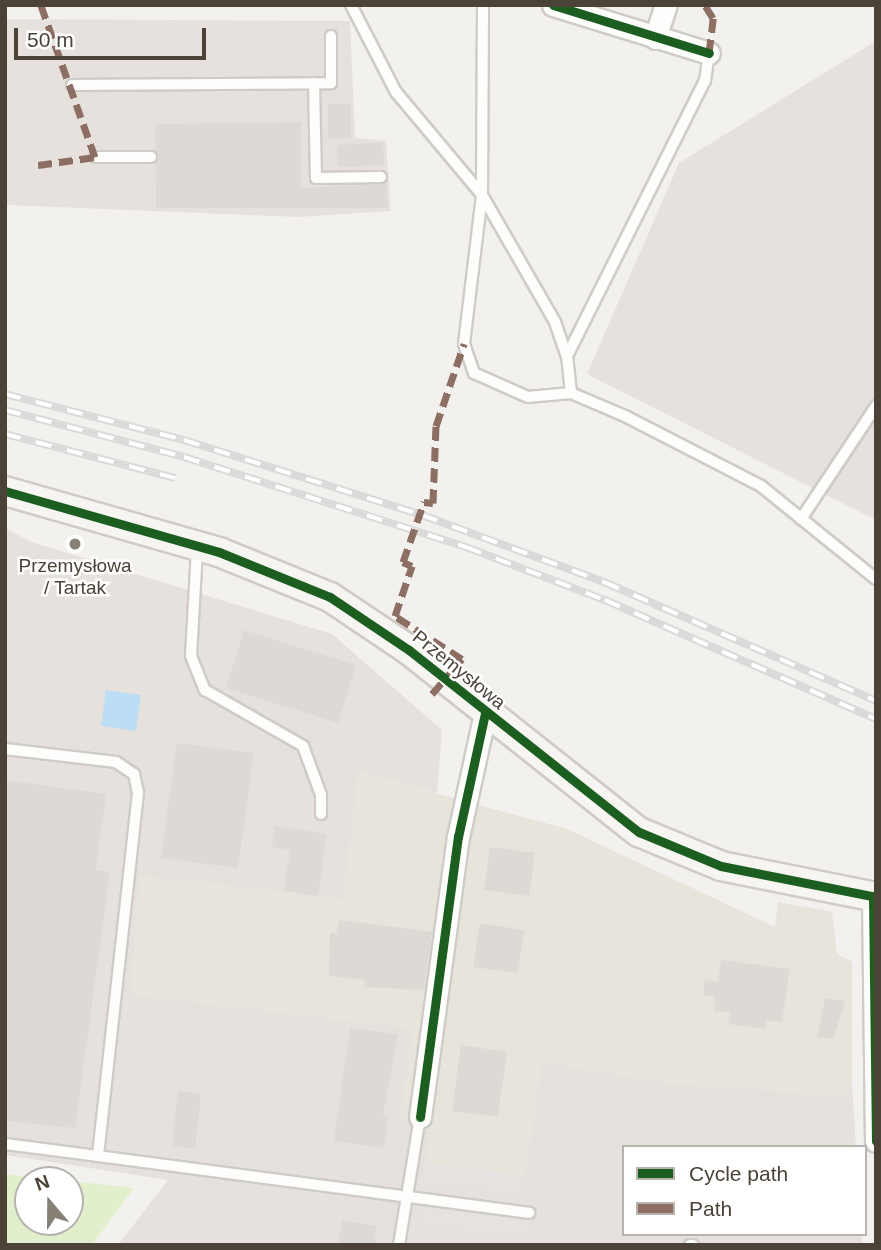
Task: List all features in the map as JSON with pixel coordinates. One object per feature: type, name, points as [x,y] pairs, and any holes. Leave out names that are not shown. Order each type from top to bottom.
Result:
[{"type":"street","points":[[552,5],[709,53]]},
{"type":"street","points":[[655,38],[666,5]]},
{"type":"street","name":"Przemysłowa","points":[[5,491],[198,546],[330,597],[409,650],[485,713],[639,832],[721,866],[874,896]]},
{"type":"street","points":[[419,1117],[458,837],[485,713]]},
{"type":"street","points":[[874,896],[876,1141]]},
{"type":"lane","points":[[351,5],[396,92],[482,195],[555,322],[567,356],[570,393]]},
{"type":"lane","points":[[483,5],[482,195],[466,314],[467,360],[474,373],[494,386],[528,397],[570,393],[761,486],[876,579]]},
{"type":"lane","points":[[72,85],[331,83],[331,36]]},
{"type":"lane","points":[[567,356],[705,81],[709,53]]},
{"type":"lane","points":[[314,83],[316,178],[382,177]]},
{"type":"lane","points":[[95,157],[150,157]]},
{"type":"lane","points":[[800,519],[876,406]]},
{"type":"lane","points":[[198,546],[191,656],[205,690],[303,746],[321,794],[321,814]]},
{"type":"lane","points":[[5,749],[116,762],[134,774],[138,793],[98,1156]]},
{"type":"lane","points":[[399,1245],[419,1117]]},
{"type":"lane","points":[[5,1144],[529,1213]]},
{"type":"shaded area","points":[[5,19],[350,21],[355,138],[386,141],[391,211],[299,217],[5,205]]},
{"type":"shaded area","points":[[876,41],[876,520],[587,374],[679,163]]},
{"type":"shaded area","points":[[5,528],[31,542],[332,634],[442,730],[437,793],[359,772],[344,900],[141,876],[131,994],[414,1028],[401,1120],[431,1125],[426,1163],[524,1176],[541,1061],[662,1082],[841,1095],[852,1085],[856,1145],[622,1145],[622,1236],[861,1236],[862,1245],[118,1245],[168,1180],[5,1155]]},
{"type":"shaded area","points":[[359,772],[567,829],[775,927],[778,902],[832,912],[837,954],[852,962],[852,1085],[841,1095],[662,1082],[541,1061],[524,1176],[426,1163],[401,1121],[414,1028],[131,994],[141,876],[344,900]]},
{"type":"shaded area","points":[[426,1163],[524,1176],[522,1195],[423,1182]]},
{"type":"shaded area","points":[[420,1205],[529,1220],[526,1239],[418,1224]]},
{"type":"green space","points":[[5,1174],[14,1175],[14,1236],[84,1236],[84,1183],[134,1188],[92,1245],[5,1245]]},
{"type":"water","points":[[106,690],[141,695],[136,731],[101,726]]},
{"type":"building","points":[[328,104],[351,104],[351,138],[328,139]]},
{"type":"building","points":[[301,122],[301,188],[386,184],[388,208],[156,208],[155,124]]},
{"type":"building","points":[[383,142],[384,165],[338,167],[337,145]]},
{"type":"building","points":[[244,630],[356,665],[338,723],[226,688]]},
{"type":"building","points":[[177,743],[254,753],[238,868],[161,858]]},
{"type":"building","points":[[5,780],[106,794],[96,870],[110,872],[75,1128],[5,1121]]},
{"type":"building","points":[[275,826],[327,834],[318,896],[284,891],[290,850],[272,847]]},
{"type":"building","points":[[490,847],[535,853],[529,896],[484,890]]},
{"type":"building","points":[[339,920],[432,932],[424,990],[364,987],[365,980],[329,976],[330,933],[336,934]]},
{"type":"building","points":[[480,923],[524,930],[518,973],[473,967]]},
{"type":"building","points":[[721,960],[790,969],[782,1022],[767,1020],[765,1029],[728,1024],[730,1013],[714,1011],[715,996],[703,995],[705,980],[718,982]]},
{"type":"building","points":[[825,998],[845,1001],[833,1039],[817,1037]]},
{"type":"building","points":[[350,1028],[398,1034],[383,1116],[388,1117],[384,1148],[334,1141]]},
{"type":"building","points":[[461,1045],[507,1052],[498,1117],[452,1111]]},
{"type":"building","points":[[178,1091],[201,1094],[195,1149],[172,1146]]},
{"type":"building","points":[[342,1220],[377,1226],[374,1245],[338,1245]]},
{"type":"railway","points":[[5,394],[184,440],[422,515],[604,582],[876,701]]},
{"type":"railway","points":[[5,410],[184,457],[466,547],[605,600],[876,719]]},
{"type":"railway","points":[[5,434],[175,478]]},
{"type":"marked path","points":[[38,165],[95,157],[41,5]]},
{"type":"marked path","points":[[703,51],[709,53],[713,18],[705,5]]},
{"type":"marked path","points":[[432,694],[462,659],[395,616],[412,566],[403,562],[424,502],[433,503],[436,426],[464,344]]},
{"type":"cycle path","points":[[553,5],[709,53]]},
{"type":"cycle path","points":[[5,491],[219,552],[330,597],[409,650],[639,832],[721,866],[876,897]]},
{"type":"cycle path","points":[[420,1117],[458,837],[485,713]]},
{"type":"cycle path","points":[[873,896],[876,1141]]},
{"type":"place","name":"Przemysłowa / Tartak","points":[[75,544]]}]
